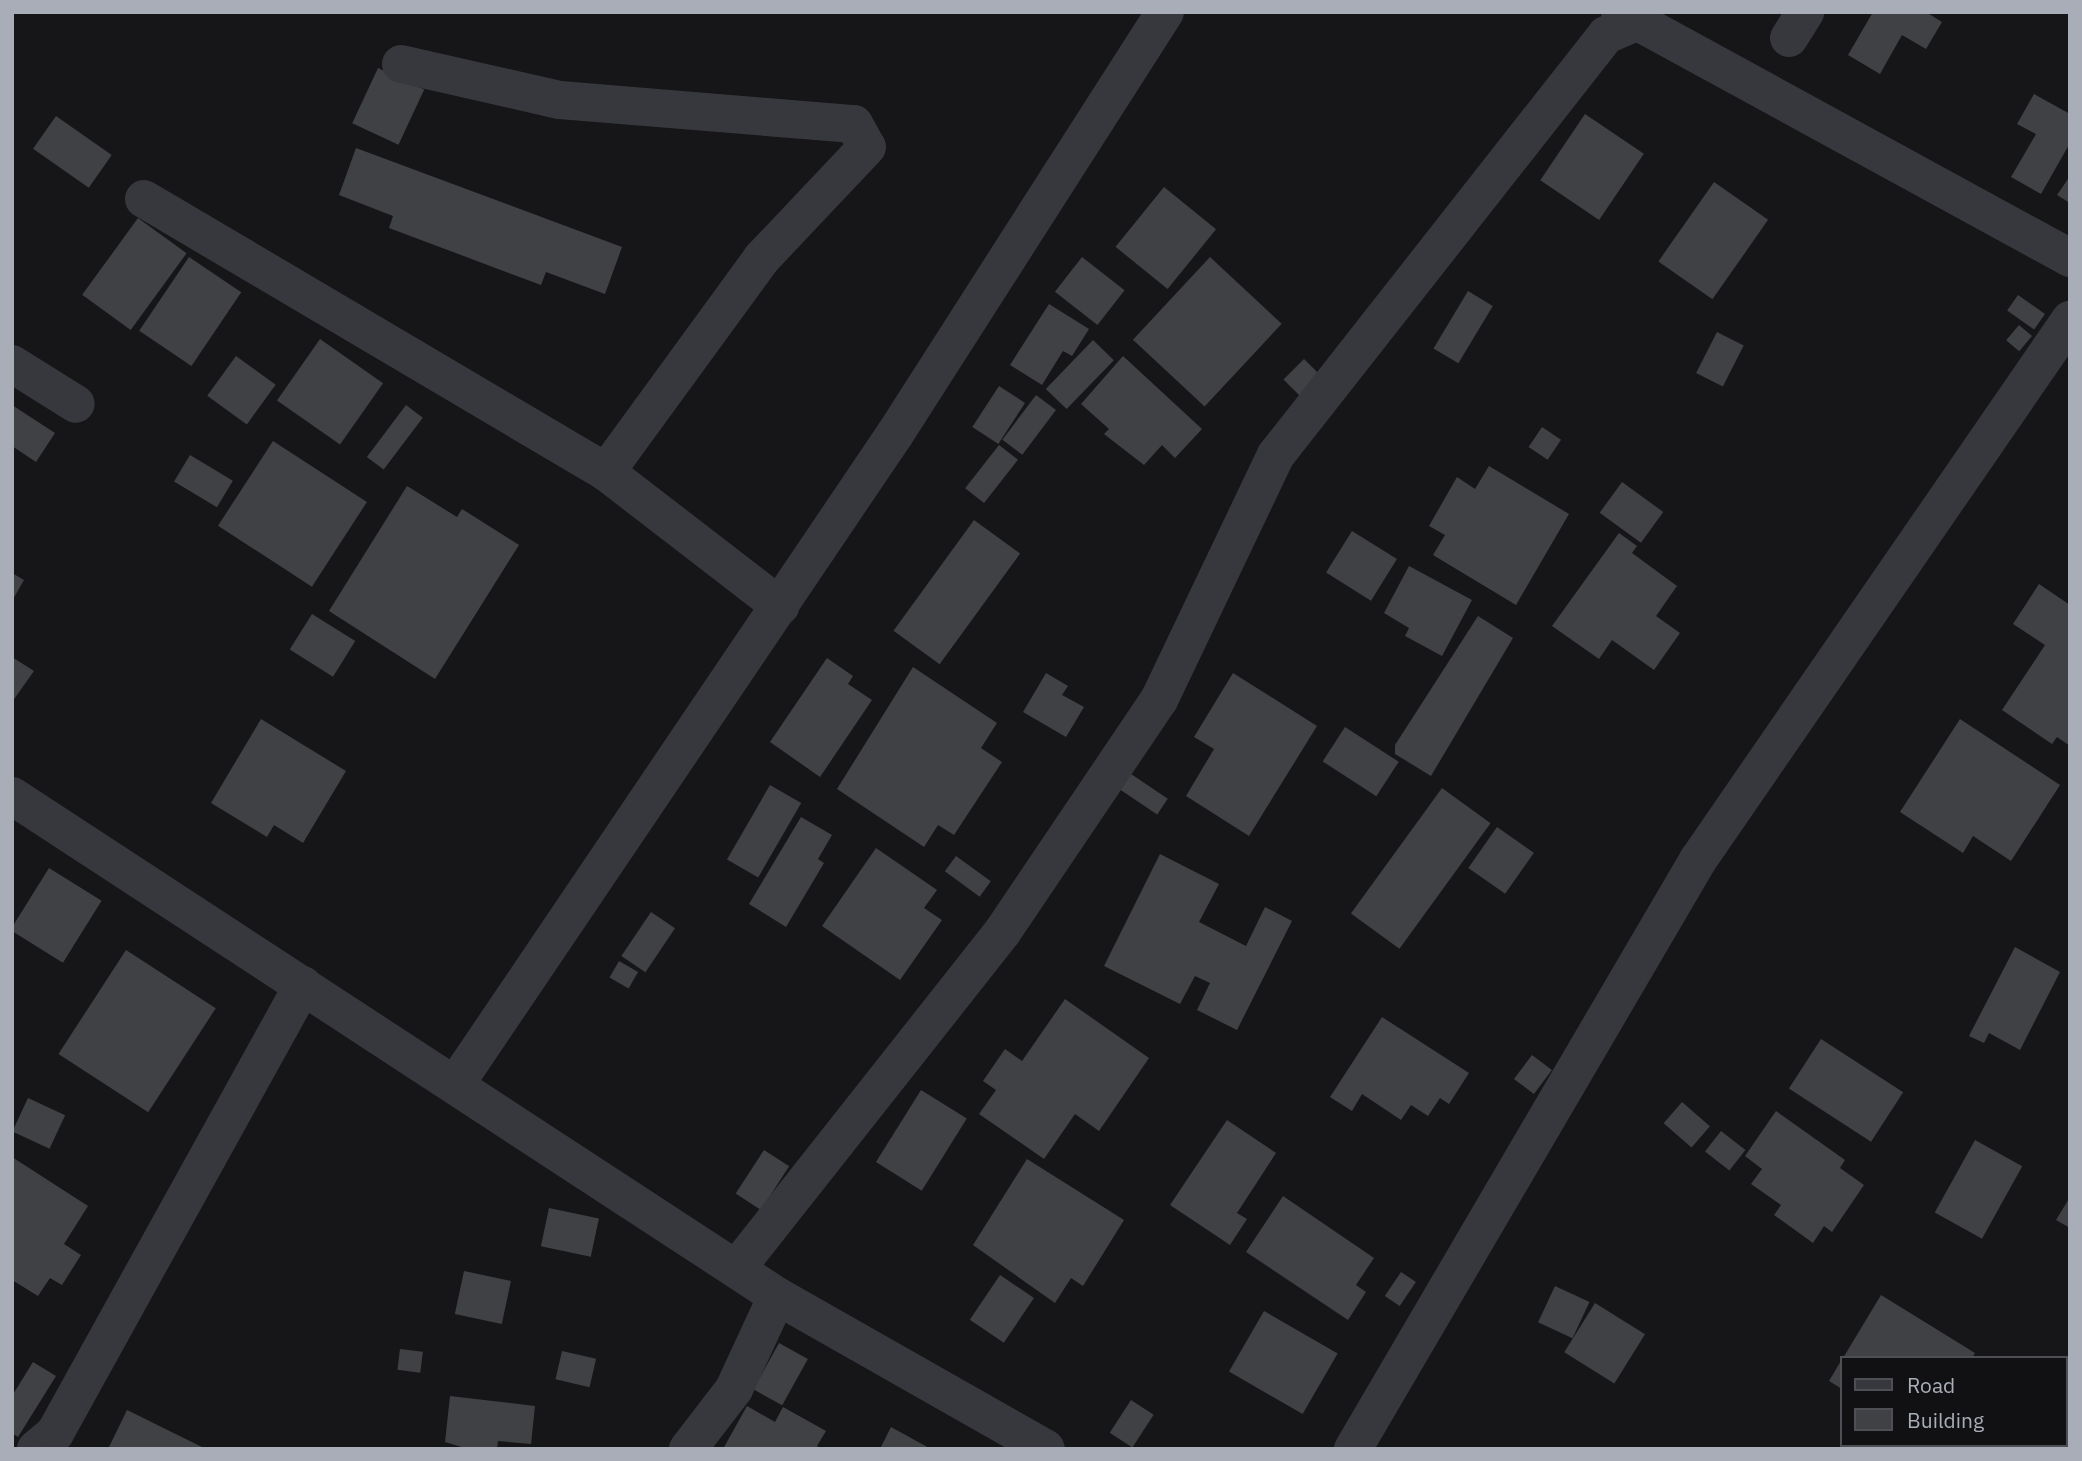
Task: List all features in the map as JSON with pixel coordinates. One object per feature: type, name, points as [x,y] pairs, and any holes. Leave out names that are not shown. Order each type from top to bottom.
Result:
[{"type":"street","points":[[455,1085],[780,607],[1166,12]]},
{"type":"street","points":[[737,1268],[1003,931],[1158,700],[1276,455],[1606,35],[1628,17],[2070,258]]},
{"type":"street","points":[[401,64],[560,100],[854,124],[867,147],[762,258],[606,472]]},
{"type":"street","points":[[144,199],[606,472],[780,607]]},
{"type":"street","points":[[1353,1449],[1698,860],[2070,320]]},
{"type":"street","points":[[12,364],[76,404]]},
{"type":"street","points":[[12,796],[777,1296],[1046,1449]]},
{"type":"street","points":[[36,1449],[55,1433],[303,985]]},
{"type":"street","points":[[688,1449],[734,1389],[777,1296]]},
{"type":"building","points":[[1873,12],[1926,12],[1942,22],[1926,49],[1902,35],[1880,74],[1848,55]]},
{"type":"building","points":[[378,68],[424,90],[398,145],[352,123]]},
{"type":"building","points":[[2034,94],[2070,114],[2070,143],[2041,194],[2011,177],[2036,134],[2017,124]]},
{"type":"building","points":[[1585,114],[1644,154],[1599,220],[1540,180]]},
{"type":"building","points":[[56,116],[112,155],[89,188],[33,149]]},
{"type":"building","points":[[356,148],[622,247],[605,294],[546,272],[541,285],[389,228],[393,216],[339,195]]},
{"type":"building","points":[[2070,176],[2070,203],[2057,195]]},
{"type":"building","points":[[1714,182],[1768,220],[1712,299],[1658,261]]},
{"type":"building","points":[[1164,187],[1216,229],[1168,289],[1116,247]]},
{"type":"building","points":[[138,218],[187,253],[131,330],[82,295]]},
{"type":"building","points":[[189,257],[241,292],[191,366],[139,331]]},
{"type":"building","points":[[1082,257],[1125,290],[1097,325],[1055,292]]},
{"type":"building","points":[[1210,257],[1282,324],[1205,406],[1133,340]]},
{"type":"building","points":[[1468,291],[1493,306],[1458,363],[1433,348]]},
{"type":"building","points":[[2018,295],[2045,314],[2034,329],[2007,311]]},
{"type":"building","points":[[1049,304],[1089,329],[1072,356],[1063,351],[1042,385],[1010,365]]},
{"type":"building","points":[[2019,325],[2032,336],[2019,351],[2006,340]]},
{"type":"building","points":[[1717,332],[1744,346],[1723,387],[1696,373]]},
{"type":"building","points":[[320,339],[383,383],[340,445],[277,400]]},
{"type":"building","points":[[1093,340],[1114,360],[1067,409],[1046,389]]},
{"type":"building","points":[[236,356],[276,385],[247,424],[207,396]]},
{"type":"building","points":[[1123,356],[1202,429],[1175,458],[1162,445],[1144,465],[1104,434],[1109,429],[1081,404]]},
{"type":"building","points":[[1304,359],[1323,378],[1303,399],[1283,380]]},
{"type":"building","points":[[999,386],[1025,403],[998,444],[972,427]]},
{"type":"building","points":[[1036,395],[1056,410],[1022,455],[1002,440]]},
{"type":"building","points":[[12,405],[55,433],[36,462],[12,446]]},
{"type":"building","points":[[406,405],[423,418],[384,470],[367,457]]},
{"type":"building","points":[[1542,427],[1561,440],[1548,460],[1529,447]]},
{"type":"building","points":[[273,441],[367,502],[312,587],[218,526]]},
{"type":"building","points":[[999,445],[1018,460],[984,503],[965,488]]},
{"type":"building","points":[[190,455],[233,481],[217,507],[174,482]]},
{"type":"building","points":[[1489,466],[1569,514],[1516,605],[1433,555],[1445,535],[1429,526],[1457,477],[1475,489]]},
{"type":"building","points":[[1622,482],[1663,512],[1641,543],[1600,513]]},
{"type":"building","points":[[407,486],[457,517],[462,509],[519,545],[435,679],[329,611]]},
{"type":"building","points":[[974,520],[1020,554],[940,664],[893,631]]},
{"type":"building","points":[[1352,531],[1397,559],[1371,601],[1326,573]]},
{"type":"building","points":[[1619,533],[1637,546],[1632,553],[1677,586],[1656,616],[1680,633],[1654,670],[1612,640],[1599,659],[1552,626]]},
{"type":"building","points":[[1409,566],[1472,600],[1442,656],[1405,636],[1409,628],[1384,613]]},
{"type":"building","points":[[12,573],[24,580],[12,601]]},
{"type":"building","points":[[2039,584],[2070,605],[2070,746],[2057,737],[2052,744],[2002,710],[2045,645],[2013,624]]},
{"type":"building","points":[[312,614],[355,641],[333,677],[290,650]]},
{"type":"building","points":[[1478,616],[1513,638],[1431,776],[1395,754],[1395,745]]},
{"type":"building","points":[[12,657],[34,671],[12,702]]},
{"type":"building","points":[[827,658],[853,676],[848,684],[872,700],[820,777],[770,742]]},
{"type":"building","points":[[913,667],[997,723],[981,748],[1002,762],[954,835],[938,825],[924,847],[837,789]]},
{"type":"building","points":[[1046,673],[1068,686],[1062,695],[1084,707],[1066,737],[1023,712]]},
{"type":"building","points":[[1233,673],[1317,726],[1249,836],[1186,796],[1214,749],[1194,737]]},
{"type":"building","points":[[261,719],[346,771],[303,843],[274,825],[267,837],[211,803]]},
{"type":"building","points":[[1960,719],[2060,785],[2011,861],[1973,836],[1963,853],[1900,812]]},
{"type":"building","points":[[1345,727],[1399,762],[1376,796],[1323,761]]},
{"type":"building","points":[[1128,772],[1168,799],[1157,815],[1117,788]]},
{"type":"building","points":[[770,785],[801,803],[758,877],[727,859]]},
{"type":"building","points":[[1442,788],[1491,823],[1399,949],[1351,913]]},
{"type":"building","points":[[801,817],[832,835],[818,859],[824,863],[786,927],[749,904]]},
{"type":"building","points":[[1497,827],[1534,853],[1505,894],[1468,868]]},
{"type":"building","points":[[876,848],[937,890],[924,908],[942,920],[900,980],[822,926]]},
{"type":"building","points":[[1160,854],[1219,884],[1199,922],[1246,946],[1265,907],[1292,921],[1237,1030],[1197,1010],[1210,983],[1195,976],[1180,1004],[1104,966]]},
{"type":"building","points":[[956,856],[991,881],[980,897],[945,871]]},
{"type":"building","points":[[49,868],[102,901],[63,963],[12,931]]},
{"type":"building","points":[[651,912],[675,928],[645,972],[621,956]]},
{"type":"building","points":[[2015,947],[2060,972],[2020,1050],[1989,1033],[1984,1043],[1969,1036]]},
{"type":"building","points":[[126,950],[216,1008],[148,1112],[58,1054]]},
{"type":"building","points":[[619,961],[638,972],[629,988],[610,977]]},
{"type":"building","points":[[1065,999],[1149,1058],[1099,1131],[1075,1114],[1044,1159],[979,1114],[996,1090],[983,1081],[1005,1049],[1022,1061]]},
{"type":"building","points":[[1382,1017],[1469,1073],[1449,1104],[1440,1098],[1428,1116],[1411,1105],[1401,1120],[1362,1094],[1352,1111],[1330,1097]]},
{"type":"building","points":[[1821,1039],[1903,1092],[1871,1142],[1789,1088]]},
{"type":"building","points":[[1532,1055],[1552,1070],[1534,1094],[1514,1079]]},
{"type":"building","points":[[921,1090],[967,1119],[922,1191],[876,1162]]},
{"type":"building","points":[[28,1098],[65,1115],[50,1149],[12,1132]]},
{"type":"building","points":[[1682,1102],[1710,1126],[1692,1147],[1664,1123]]},
{"type":"building","points":[[1776,1111],[1845,1160],[1840,1168],[1864,1185],[1832,1232],[1824,1226],[1813,1243],[1774,1215],[1781,1205],[1751,1184],[1762,1169],[1745,1156]]},
{"type":"building","points":[[1227,1120],[1276,1153],[1237,1213],[1247,1219],[1230,1245],[1170,1205]]},
{"type":"building","points":[[1721,1131],[1745,1150],[1729,1171],[1705,1151]]},
{"type":"building","points":[[1975,1140],[2022,1166],[1982,1239],[1935,1213]]},
{"type":"building","points":[[764,1150],[789,1166],[761,1210],[736,1194]]},
{"type":"building","points":[[12,1157],[88,1206],[64,1244],[81,1255],[62,1285],[50,1278],[38,1296],[12,1280]]},
{"type":"building","points":[[1027,1159],[1124,1220],[1083,1286],[1071,1278],[1055,1303],[973,1245]]},
{"type":"building","points":[[1283,1196],[1374,1258],[1356,1285],[1366,1292],[1348,1320],[1246,1252]]},
{"type":"building","points":[[2070,1197],[2070,1228],[2056,1220]]},
{"type":"building","points":[[549,1208],[599,1219],[591,1257],[541,1246]]},
{"type":"building","points":[[464,1271],[511,1281],[502,1324],[455,1314]]},
{"type":"building","points":[[1401,1272],[1416,1282],[1400,1306],[1385,1296]]},
{"type":"building","points":[[1000,1275],[1034,1298],[1004,1343],[970,1320]]},
{"type":"building","points":[[1555,1286],[1589,1302],[1573,1338],[1538,1322]]},
{"type":"building","points":[[1881,1295],[1975,1353],[1973,1356],[1844,1356]]},
{"type":"building","points":[[1595,1303],[1645,1334],[1614,1383],[1564,1352]]},
{"type":"building","points":[[1264,1311],[1338,1354],[1303,1414],[1229,1372]]},
{"type":"building","points":[[779,1343],[808,1359],[782,1405],[753,1389]]},
{"type":"building","points":[[400,1349],[423,1352],[420,1373],[397,1370]]},
{"type":"building","points":[[562,1351],[596,1359],[590,1387],[555,1379]]},
{"type":"building","points":[[33,1362],[56,1376],[18,1437],[12,1433],[12,1396]]},
{"type":"building","points":[[1840,1362],[1840,1388],[1829,1381]]},
{"type":"building","points":[[450,1396],[535,1406],[531,1444],[498,1441],[497,1449],[468,1449],[445,1442]]},
{"type":"building","points":[[1131,1400],[1154,1415],[1132,1447],[1110,1433]]},
{"type":"building","points":[[747,1406],[775,1422],[783,1407],[826,1431],[817,1446],[822,1449],[723,1449]]},
{"type":"building","points":[[127,1410],[206,1449],[108,1449]]},
{"type":"building","points":[[891,1427],[931,1449],[880,1449]]}]
